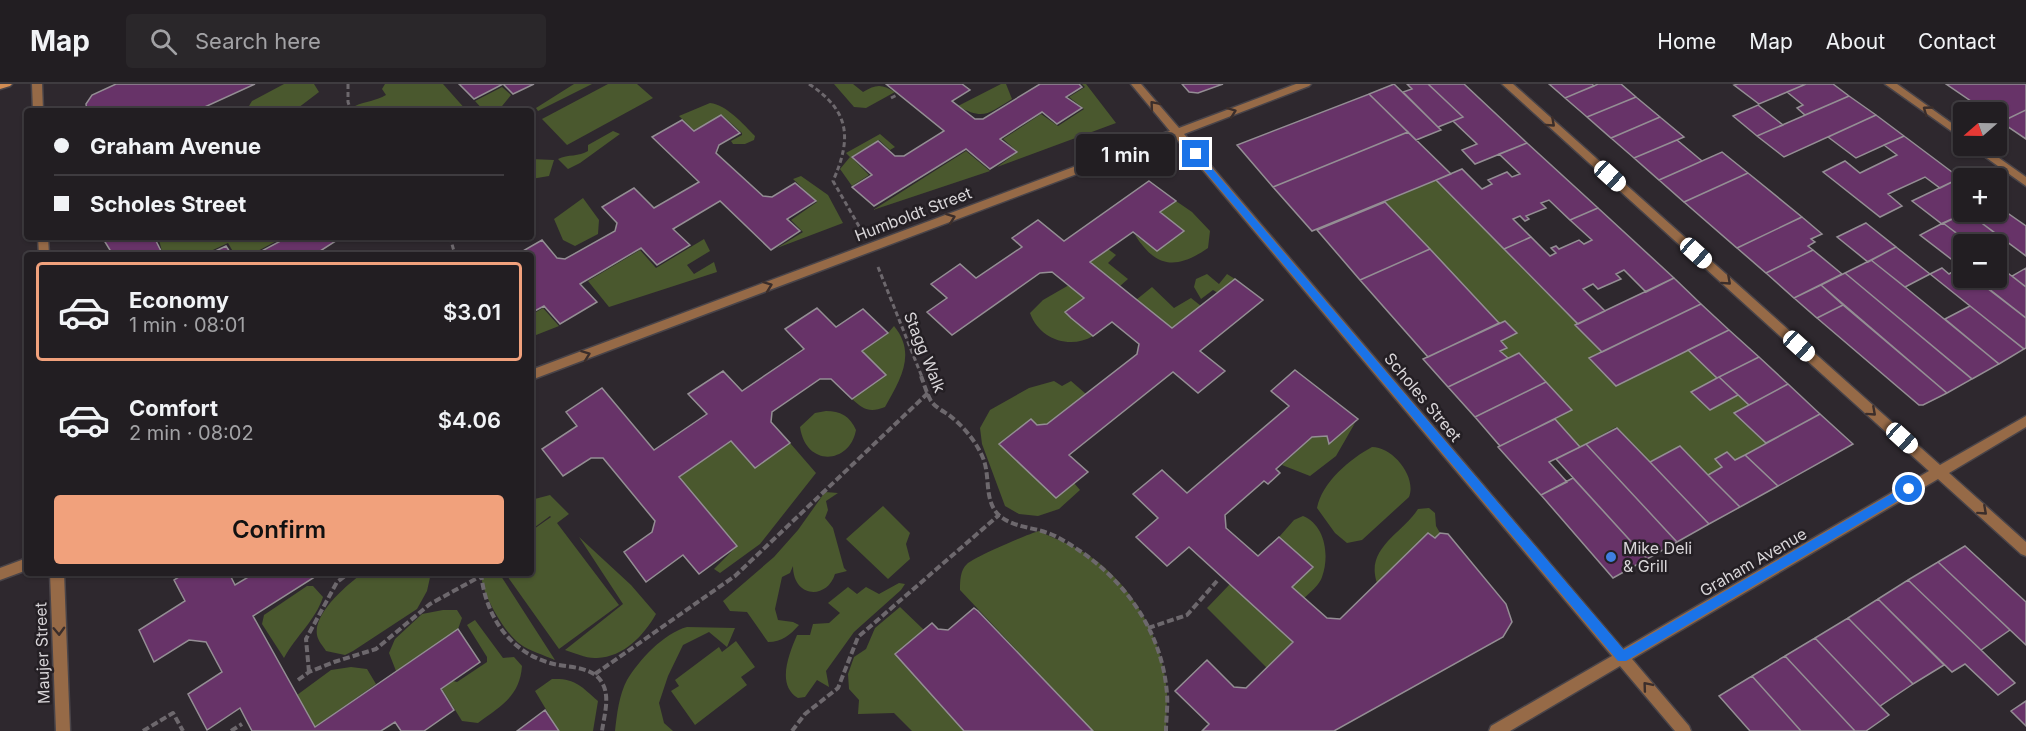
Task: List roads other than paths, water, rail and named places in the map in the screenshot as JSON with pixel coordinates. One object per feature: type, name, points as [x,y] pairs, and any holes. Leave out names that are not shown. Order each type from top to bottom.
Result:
[{"type":"main road","points":[[0,86],[7,84]]},
{"type":"street","points":[[37,84],[38,108]]},
{"type":"street","name":"Scholes Street","points":[[1136,84],[1684,731]]},
{"type":"street","name":"Humboldt Street","points":[[534,374],[1306,84]]},
{"type":"street","points":[[1507,84],[2026,550]]},
{"type":"street","points":[[1890,84],[1953,129]]},
{"type":"street","points":[[1990,156],[2026,182]]},
{"type":"street","name":"Graham Avenue","points":[[1496,731],[2026,422]]},
{"type":"street","points":[[0,574],[24,565]]},
{"type":"street","name":"Maujer Street","points":[[57,576],[63,731]]},
{"type":"place","name":"Mike Deli & Grill","points":[[1611,557]]}]
